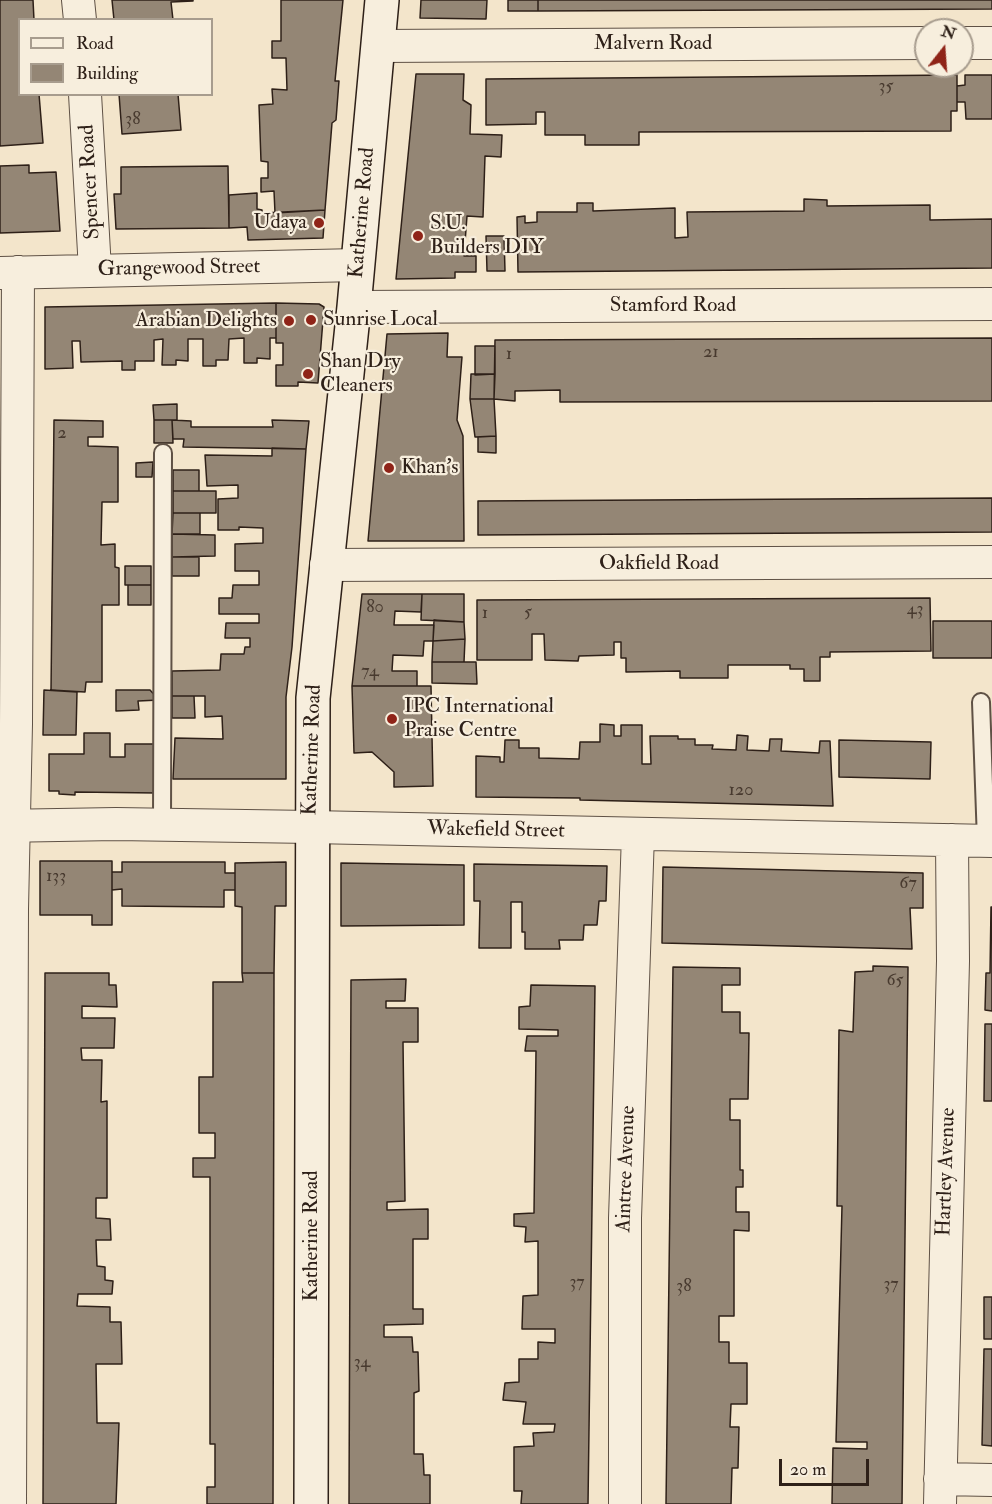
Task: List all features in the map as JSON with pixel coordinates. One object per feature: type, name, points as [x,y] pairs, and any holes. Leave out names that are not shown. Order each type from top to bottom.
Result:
[{"type":"main road","name":"Katherine Road","points":[[311,1504],[313,698],[354,307],[382,0]]},
{"type":"street","points":[[78,0],[80,18]]},
{"type":"street","name":"Malvern Road","points":[[379,46],[914,43]]},
{"type":"street","points":[[974,43],[992,43]]},
{"type":"street","name":"Spencer Road","points":[[85,96],[95,270]]},
{"type":"street","name":"Grangewood Street","points":[[9,272],[358,265]]},
{"type":"street","points":[[9,272],[16,712],[7,826],[10,1504]]},
{"type":"street","name":"Stamford Road","points":[[354,307],[992,304]]},
{"type":"street","name":"Oakfield Road","points":[[326,565],[992,562]]},
{"type":"street","name":"Wakefield Street","points":[[7,826],[311,827],[989,841]]},
{"type":"street","name":"Aintree Avenue","points":[[625,1504],[625,1218],[638,834]]},
{"type":"street","name":"Hartley Avenue","points":[[940,1492],[953,961],[952,840]]},
{"type":"street","points":[[940,1492],[992,1480]]},
{"type":"lane","points":[[162,825],[163,453]]},
{"type":"lane","points":[[981,702],[989,841]]},
{"type":"building","points":[[0,0],[33,0],[34,18],[18,18],[18,96],[39,96],[43,143],[0,146]]},
{"type":"building","points":[[112,0],[193,0],[171,2],[173,18],[114,18]]},
{"type":"building","points":[[281,0],[343,0],[335,81],[339,81],[336,120],[332,123],[325,210],[275,213],[274,191],[261,192],[261,178],[268,178],[268,162],[261,161],[259,105],[273,104],[272,89],[287,90],[286,58],[272,58],[272,41],[281,41]]},
{"type":"building","points":[[421,0],[487,0],[486,19],[420,18]]},
{"type":"building","points":[[508,0],[538,0],[538,11],[508,11]]},
{"type":"building","points":[[538,0],[992,0],[992,9],[538,11]]},
{"type":"building","points":[[416,74],[464,74],[463,100],[471,105],[470,134],[502,135],[501,157],[485,156],[483,217],[467,216],[464,256],[476,256],[476,272],[455,272],[455,278],[396,279]]},
{"type":"building","points":[[914,75],[914,78],[957,78],[957,111],[951,111],[951,131],[639,132],[639,145],[585,145],[585,135],[545,135],[545,112],[536,112],[536,124],[486,125],[486,79]]},
{"type":"building","points":[[974,75],[992,75],[992,119],[966,119],[965,102],[957,102],[957,86],[965,85],[965,78],[974,78]]},
{"type":"building","points":[[119,96],[178,96],[181,130],[122,134]]},
{"type":"building","points":[[29,165],[29,173],[56,172],[60,231],[0,233],[0,166]]},
{"type":"building","points":[[228,166],[229,228],[116,229],[114,194],[121,194],[121,167]]},
{"type":"building","points":[[257,193],[257,209],[262,210],[262,213],[325,210],[323,238],[248,240],[247,227],[229,228],[229,195]]},
{"type":"building","points":[[804,199],[827,200],[827,206],[930,205],[930,220],[992,219],[992,268],[518,272],[517,217],[525,216],[525,223],[537,222],[537,212],[577,212],[577,203],[593,203],[593,211],[675,208],[675,238],[688,237],[687,212],[804,211]]},
{"type":"building","points":[[486,236],[504,236],[505,271],[487,271]]},
{"type":"building","points":[[276,303],[319,304],[324,307],[318,383],[298,382],[298,386],[276,386],[276,365],[283,365],[283,343],[276,343]]},
{"type":"building","points":[[276,303],[276,338],[270,338],[270,359],[257,358],[257,363],[244,363],[244,338],[229,339],[228,360],[216,360],[216,366],[203,366],[203,339],[188,339],[188,361],[176,360],[176,365],[162,365],[163,339],[154,340],[154,361],[135,361],[135,370],[122,370],[122,361],[81,362],[80,341],[72,341],[73,368],[45,369],[45,307]]},
{"type":"building","points":[[448,333],[447,357],[462,357],[457,420],[463,436],[464,541],[368,541],[387,334]]},
{"type":"building","points":[[992,338],[992,401],[560,402],[560,390],[515,391],[515,401],[494,399],[495,340]]},
{"type":"building","points":[[475,346],[495,346],[495,374],[475,375]]},
{"type":"building","points":[[471,374],[495,374],[494,399],[470,399]]},
{"type":"building","points":[[470,399],[494,399],[496,436],[475,437]]},
{"type":"building","points":[[177,404],[177,420],[154,420],[153,405]]},
{"type":"building","points":[[54,420],[103,421],[103,437],[88,437],[88,446],[118,447],[118,502],[102,502],[101,545],[115,544],[115,567],[119,568],[119,605],[102,605],[102,682],[86,682],[85,692],[51,690]]},
{"type":"building","points":[[154,420],[172,420],[173,443],[154,443]]},
{"type":"building","points":[[172,420],[191,421],[191,427],[273,427],[272,420],[309,421],[306,449],[183,447],[184,439],[173,439]]},
{"type":"building","points":[[496,436],[496,453],[478,452],[478,437]]},
{"type":"building","points":[[272,448],[306,449],[292,647],[286,697],[286,779],[173,779],[175,738],[223,739],[222,716],[205,717],[205,696],[172,696],[172,671],[220,670],[221,654],[244,654],[245,647],[250,647],[250,638],[225,638],[226,623],[259,623],[259,614],[219,614],[219,598],[232,598],[233,585],[259,585],[259,571],[235,571],[235,544],[263,543],[263,528],[239,527],[239,530],[218,530],[218,499],[238,498],[238,485],[207,486],[205,455],[272,456]]},
{"type":"building","points":[[153,462],[152,477],[136,477],[136,463]]},
{"type":"building","points":[[173,470],[199,470],[199,491],[173,491]]},
{"type":"building","points":[[173,491],[216,491],[216,513],[173,513]]},
{"type":"building","points":[[992,498],[992,532],[478,535],[478,501]]},
{"type":"building","points":[[173,513],[200,513],[200,534],[172,534]]},
{"type":"building","points":[[172,534],[215,535],[215,556],[172,557]]},
{"type":"building","points":[[172,557],[199,557],[199,576],[172,576]]},
{"type":"building","points":[[125,566],[151,566],[151,585],[125,585]]},
{"type":"building","points":[[128,585],[151,585],[151,605],[128,605]]},
{"type":"building","points":[[362,594],[422,594],[421,612],[395,611],[394,625],[434,625],[433,641],[424,641],[423,656],[393,655],[392,671],[417,671],[417,686],[352,686]]},
{"type":"building","points":[[422,594],[464,594],[464,622],[421,620]]},
{"type":"building","points":[[930,598],[931,651],[830,652],[830,657],[820,657],[820,681],[804,681],[804,669],[790,669],[790,665],[728,665],[728,678],[680,678],[680,671],[626,672],[626,658],[621,658],[621,642],[614,642],[614,655],[579,656],[578,661],[545,660],[544,634],[532,634],[532,660],[477,660],[477,600]]},
{"type":"building","points":[[434,620],[464,622],[465,639],[433,641]]},
{"type":"building","points":[[933,621],[992,621],[992,658],[933,658]]},
{"type":"building","points":[[465,639],[464,662],[432,662],[433,641]]},
{"type":"building","points":[[432,662],[476,662],[477,684],[432,683]]},
{"type":"building","name":"IPC International Praise Centre","points":[[352,686],[431,686],[433,786],[394,787],[394,772],[372,752],[354,753]]},
{"type":"building","points":[[44,690],[77,692],[76,735],[43,735]]},
{"type":"building","points":[[116,690],[150,690],[159,700],[138,701],[139,710],[116,711]]},
{"type":"building","points":[[172,696],[194,696],[195,718],[172,718]]},
{"type":"building","points":[[600,724],[614,725],[614,736],[621,736],[621,725],[642,725],[642,764],[651,764],[650,736],[678,736],[678,739],[695,739],[695,745],[713,745],[712,749],[736,750],[737,735],[748,736],[747,750],[769,751],[770,739],[782,739],[781,751],[819,753],[820,741],[830,741],[833,806],[476,797],[476,756],[500,757],[500,762],[504,762],[505,740],[519,740],[519,748],[539,748],[539,758],[579,759],[580,742],[600,742]]},
{"type":"building","points":[[84,733],[110,733],[110,757],[125,757],[125,744],[158,744],[157,793],[75,792],[75,795],[49,791],[49,754],[84,754]]},
{"type":"building","points":[[839,740],[931,742],[930,779],[839,777]]},
{"type":"building","points":[[40,861],[112,861],[112,925],[92,925],[92,915],[40,915]]},
{"type":"building","points":[[122,862],[225,862],[225,873],[235,873],[235,890],[224,890],[224,907],[122,906],[122,889],[112,890],[112,872],[122,872]]},
{"type":"building","points":[[286,862],[286,906],[275,906],[274,973],[242,973],[242,907],[235,906],[235,863]]},
{"type":"building","points":[[341,863],[464,865],[464,925],[341,926]]},
{"type":"building","points":[[474,864],[607,866],[606,901],[599,901],[597,925],[584,925],[583,940],[559,940],[560,949],[525,949],[525,932],[522,932],[522,902],[511,902],[511,948],[479,948],[480,901],[474,901]]},
{"type":"building","points":[[663,867],[923,873],[923,908],[910,908],[912,949],[662,943]]},
{"type":"building","points":[[991,907],[992,1011],[985,1010],[986,973],[990,973]]},
{"type":"building","points":[[873,966],[908,967],[902,1504],[832,1504],[833,1448],[867,1449],[867,1442],[836,1442],[842,1206],[837,1206],[839,1030],[853,1032],[855,972],[873,971]]},
{"type":"building","points":[[673,967],[740,968],[740,985],[722,985],[722,1012],[740,1012],[740,1033],[749,1033],[748,1099],[730,1099],[730,1120],[740,1120],[740,1170],[743,1170],[743,1187],[736,1187],[736,1212],[749,1212],[749,1231],[734,1230],[734,1316],[719,1316],[719,1342],[729,1342],[729,1363],[747,1363],[747,1404],[731,1404],[730,1427],[739,1427],[738,1468],[732,1468],[731,1504],[666,1504]]},
{"type":"building","points":[[45,973],[109,973],[109,985],[116,985],[117,1007],[82,1006],[82,1018],[115,1018],[114,1048],[81,1048],[82,1060],[102,1060],[101,1102],[107,1101],[107,1198],[96,1198],[96,1218],[110,1219],[111,1240],[96,1240],[97,1266],[105,1267],[105,1280],[113,1281],[112,1294],[78,1294],[77,1306],[110,1307],[110,1322],[121,1322],[122,1364],[96,1364],[97,1423],[119,1423],[116,1504],[43,1504]]},
{"type":"building","points":[[242,973],[274,973],[273,1504],[207,1504],[207,1487],[215,1487],[215,1444],[210,1444],[210,1177],[193,1177],[193,1158],[215,1158],[215,1133],[199,1133],[199,1077],[213,1077],[213,982],[243,982]]},
{"type":"building","points":[[406,979],[405,1001],[386,1001],[386,1008],[418,1008],[418,1042],[403,1042],[405,1201],[387,1202],[387,1210],[428,1209],[428,1239],[413,1239],[413,1309],[423,1309],[423,1324],[384,1325],[384,1337],[412,1337],[413,1352],[418,1352],[419,1391],[414,1393],[414,1454],[423,1454],[424,1475],[430,1475],[430,1504],[349,1504],[351,980]]},
{"type":"building","points":[[531,985],[595,986],[588,1504],[521,1504],[522,1491],[514,1491],[514,1447],[534,1446],[533,1433],[554,1432],[555,1424],[523,1424],[526,1402],[503,1400],[505,1383],[519,1382],[519,1359],[538,1359],[538,1342],[555,1343],[555,1329],[522,1329],[523,1296],[538,1295],[538,1241],[525,1242],[526,1227],[514,1226],[514,1214],[534,1213],[536,1051],[525,1051],[527,1036],[558,1036],[558,1030],[519,1029],[519,1007],[530,1006]]},
{"type":"building","points":[[985,1024],[992,1024],[992,1101],[984,1101]]},
{"type":"building","points":[[984,1297],[992,1297],[992,1339],[984,1339]]},
{"type":"building","points":[[984,1349],[992,1349],[992,1446],[982,1445]]},
{"type":"place","name":"Udaya","points":[[319,223]]},
{"type":"place","name":"S.U. Builders DIY","points":[[418,236]]},
{"type":"place","name":"Sunrise Local","points":[[311,320]]},
{"type":"place","name":"Arabian Delights","points":[[289,321]]},
{"type":"place","name":"Shan Dry Cleaners","points":[[308,374]]},
{"type":"place","name":"Khan's","points":[[389,468]]},
{"type":"place","name":"IPC International Praise Centre","points":[[392,719]]}]
